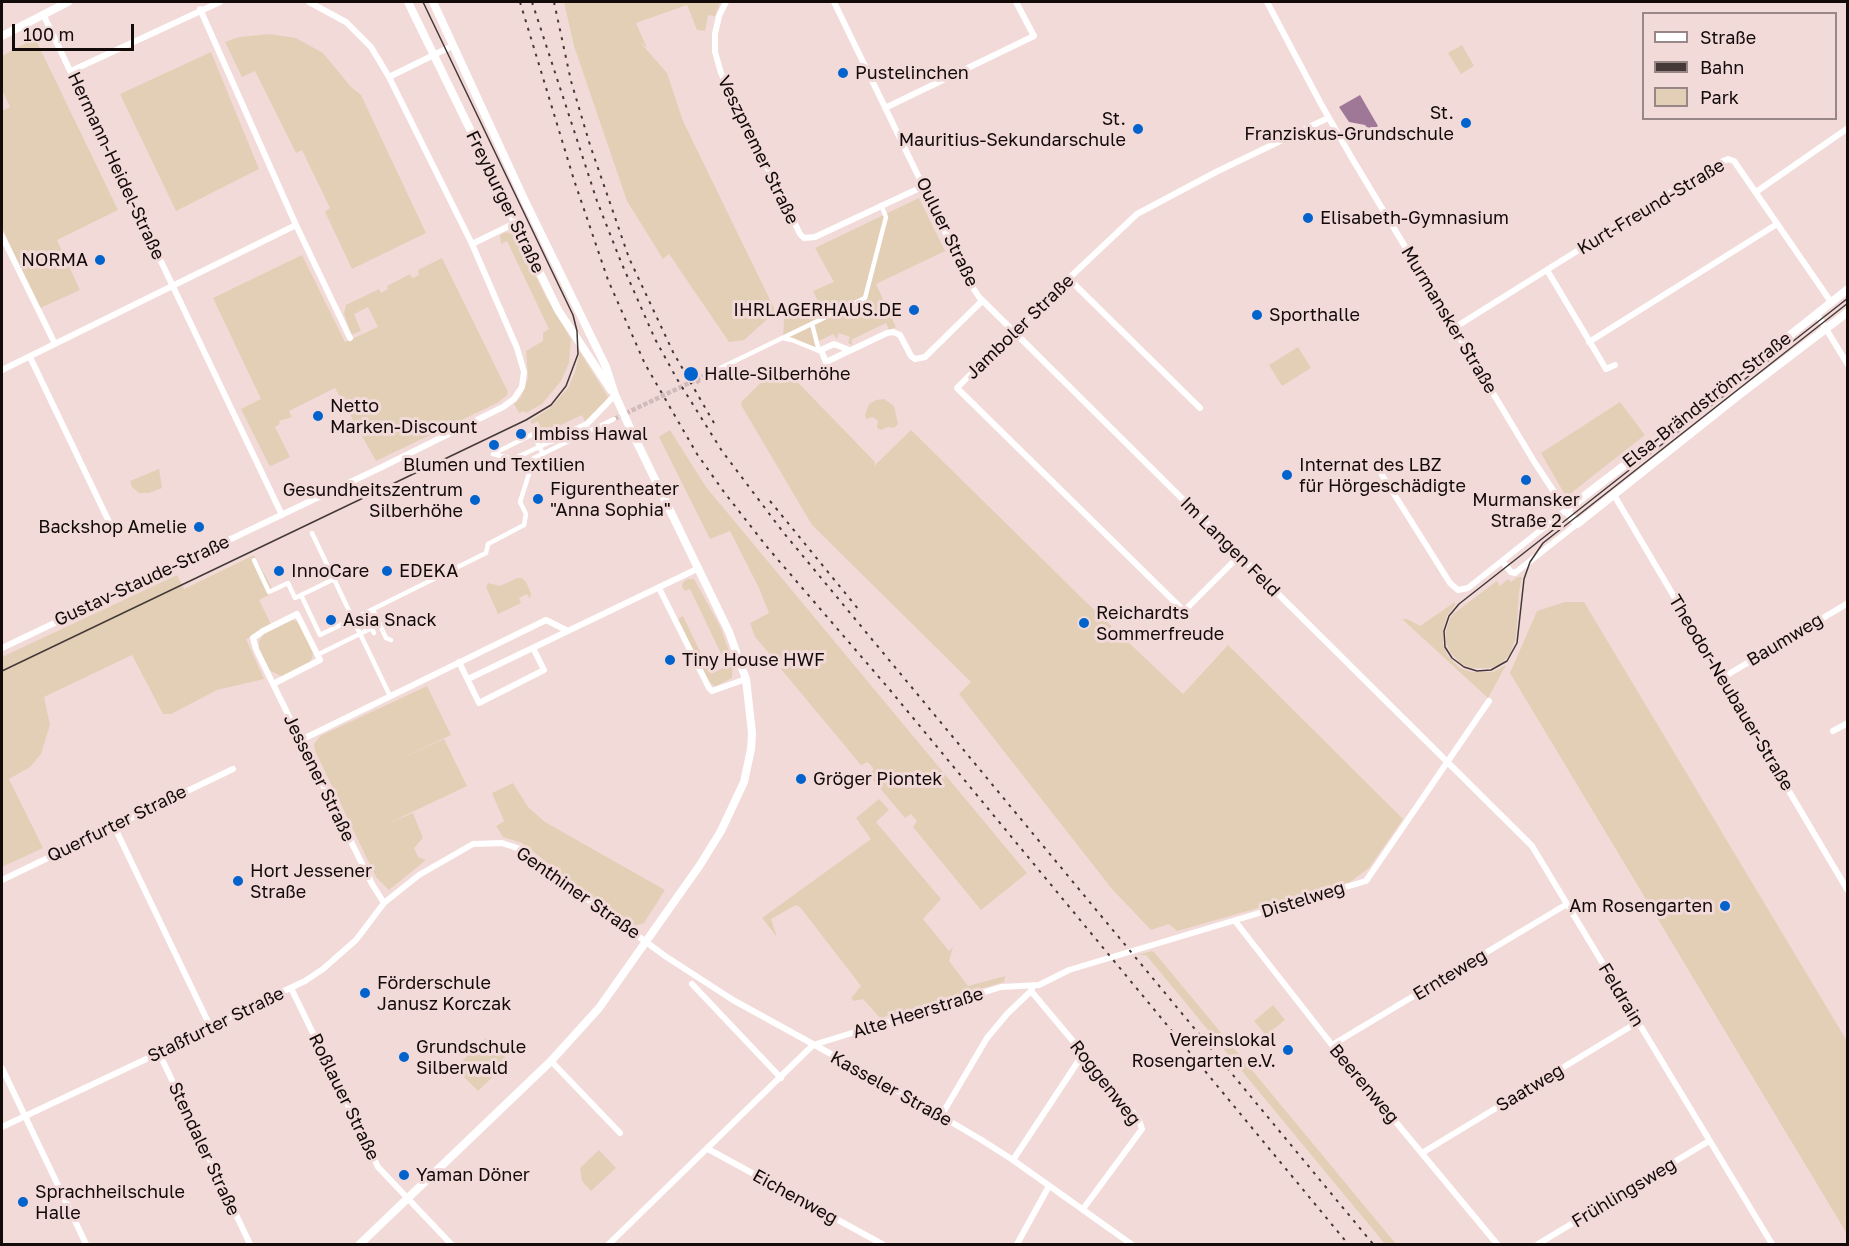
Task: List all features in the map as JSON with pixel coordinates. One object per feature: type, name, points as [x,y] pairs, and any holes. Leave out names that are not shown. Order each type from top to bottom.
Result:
[{"type":"street","points":[[2,36],[68,2]]},
{"type":"street","points":[[71,71],[200,9],[220,2]]},
{"type":"street","name":"Gustav-Staude-Straße","points":[[2,648],[463,428],[503,407],[514,399],[522,387],[524,372],[520,357],[472,244],[389,77],[371,47],[346,22],[309,2]]},
{"type":"street","name":"Freyburger Straße","points":[[408,2],[561,315],[615,395]]},
{"type":"street","name":"Freyburger Straße","points":[[360,1245],[550,1061],[599,1008],[707,855],[730,816],[740,795],[748,764],[752,733],[746,679],[729,632],[615,395],[606,367],[433,2]]},
{"type":"street","name":"Veszpremer Straße","points":[[726,2],[719,16],[715,34],[715,52],[721,73],[804,238],[815,237],[924,186]]},
{"type":"street","name":"Ouluer Straße","points":[[834,2],[970,283],[982,301],[1013,331]]},
{"type":"street","points":[[885,108],[1034,36],[1016,2]]},
{"type":"street","name":"Murmansker Straße","points":[[1267,2],[1328,118],[1535,463],[1566,510]]},
{"type":"street","points":[[200,9],[296,225],[350,338]]},
{"type":"street","name":"Hermann-Heidel-Straße","points":[[44,14],[282,514]]},
{"type":"street","points":[[389,77],[452,46]]},
{"type":"street","name":"Jamboler Straße","points":[[1239,556],[1184,611],[957,388],[1013,331],[1137,214],[1216,172],[1328,118]]},
{"type":"street","points":[[1756,192],[1848,128]]},
{"type":"street","name":"Kurt-Freund-Straße","points":[[1454,328],[1728,159],[1734,161],[1832,302]]},
{"type":"street","points":[[708,374],[865,298],[886,217],[881,205]]},
{"type":"street","points":[[472,244],[515,223]]},
{"type":"street","points":[[1589,342],[1777,224]]},
{"type":"street","points":[[2,370],[296,225]]},
{"type":"street","points":[[2,236],[55,344]]},
{"type":"street","points":[[1547,270],[1606,369],[1615,365]]},
{"type":"street","points":[[1069,279],[1200,408]]},
{"type":"street","name":"Elsa-Brändström-Straße","points":[[1382,475],[1450,583],[1462,590],[1468,588],[1848,289]]},
{"type":"street","name":"Ouluer Straße","points":[[849,350],[893,332],[900,335],[911,356],[915,359],[925,357],[982,301]]},
{"type":"street","name":"Elsa-Brändström-Straße","points":[[1502,561],[1511,572],[1515,573],[1848,312]]},
{"type":"street","points":[[1817,314],[1824,322],[1848,365]]},
{"type":"street","points":[[782,338],[819,351],[812,324]]},
{"type":"street","name":"Im Langen Feld","points":[[1013,331],[1448,762]]},
{"type":"street","points":[[30,357],[112,528]]},
{"type":"street","points":[[543,454],[539,447],[533,434],[493,454],[513,459],[539,447],[552,441],[587,424],[615,395]]},
{"type":"street","points":[[301,596],[320,635],[486,553],[488,544],[524,525],[526,513],[520,502],[534,458],[596,431],[614,419]]},
{"type":"street","points":[[1604,481],[1614,495]]},
{"type":"street","name":"Theodor-Neubauer-Straße","points":[[1614,495],[1848,891]]},
{"type":"street","points":[[1566,510],[1577,524]]},
{"type":"street","points":[[312,532],[390,696]]},
{"type":"street","points":[[254,560],[269,592],[288,583],[295,598],[334,579]]},
{"type":"street","points":[[468,679],[699,568]]},
{"type":"street","points":[[659,588],[709,688],[712,691],[746,679]]},
{"type":"street","name":"Baumweg","points":[[1722,678],[1848,603]]},
{"type":"street","points":[[373,610],[386,638],[391,640]]},
{"type":"street","name":"Jessener Straße","points":[[317,655],[297,614],[262,631],[253,638],[256,649],[372,885],[384,903]]},
{"type":"street","points":[[364,614],[373,631]]},
{"type":"street","points":[[301,740],[546,620],[568,631]]},
{"type":"street","points":[[273,684],[320,660],[317,655],[360,634],[373,631],[380,624]]},
{"type":"street","points":[[459,662],[479,704],[543,670],[533,648]]},
{"type":"street","name":"Distelweg","points":[[1032,989],[1070,970],[1366,882],[1490,701]]},
{"type":"street","points":[[1833,731],[1848,723]]},
{"type":"street","name":"Feldrain","points":[[1448,762],[1532,846],[1772,1245]]},
{"type":"street","name":"Querfurter Straße","points":[[2,880],[233,769]]},
{"type":"street","points":[[114,826],[210,1026]]},
{"type":"street","name":"Genthiner Straße","points":[[384,903],[418,875],[473,844],[502,843],[520,849],[646,941]]},
{"type":"street","name":"Staßfurter Straße","points":[[2,1127],[291,988],[323,969],[356,940],[384,903]]},
{"type":"street","name":"Ernteweg","points":[[1332,1045],[1567,904]]},
{"type":"street","name":"Beerenweg","points":[[1235,921],[1332,1045],[1497,1245]]},
{"type":"street","name":"Kasseler Straße","points":[[646,941],[665,956],[734,1000],[941,1116],[1013,1160],[1131,1245]]},
{"type":"street","points":[[692,984],[781,1078]]},
{"type":"street","name":"Alte Heerstraße","points":[[609,1245],[813,1045],[1001,987],[1032,989]]},
{"type":"street","name":"Roßlauer Straße","points":[[291,988],[378,1167],[451,1245]]},
{"type":"street","points":[[941,1116],[987,1038],[1032,989]]},
{"type":"street","name":"Roggenweg","points":[[1032,989],[1139,1120],[1142,1129],[1083,1209]]},
{"type":"street","name":"Saatweg","points":[[1422,1153],[1638,1022]]},
{"type":"street","name":"Stendaler Straße","points":[[159,1053],[250,1245]]},
{"type":"street","points":[[1013,1160],[1083,1054]]},
{"type":"street","points":[[550,1061],[620,1133]]},
{"type":"street","points":[[2,1068],[86,1245]]},
{"type":"street","name":"Frühlingsweg","points":[[1538,1245],[1709,1141]]},
{"type":"street","name":"Eichenweg","points":[[708,1149],[882,1245]]},
{"type":"street","points":[[1017,1245],[1049,1186]]},
{"type":"green space","points":[[564,2],[720,2],[715,16],[708,15],[705,31],[697,30],[687,5],[636,23],[647,48],[640,42],[667,73],[683,121],[774,308],[773,314],[744,340],[729,342],[669,254],[663,259],[627,201],[574,46]]},
{"type":"green space","points":[[269,34],[296,38],[323,53],[351,87],[361,95],[426,233],[352,269],[325,212],[330,208],[302,150],[296,153],[255,71],[242,77],[225,42],[239,37]]},
{"type":"green space","points":[[35,38],[118,210],[57,240],[80,290],[38,309],[2,227],[2,111],[10,107],[2,90],[2,56]]},
{"type":"green space","points":[[1462,45],[1474,66],[1461,74],[1448,53]]},
{"type":"green space","points":[[211,52],[259,169],[176,211],[120,94]]},
{"type":"green space","points":[[919,198],[945,251],[876,284],[896,327],[889,330],[886,323],[851,340],[853,345],[848,343],[850,337],[839,333],[837,339],[833,334],[817,342],[819,347],[814,349],[783,338],[784,318],[819,304],[813,291],[834,282],[815,248]]},
{"type":"green space","points":[[506,232],[516,236],[545,295],[571,339],[569,363],[561,381],[542,404],[526,413],[524,411],[519,413],[514,404],[521,397],[528,378],[526,351],[543,341],[543,333],[549,329],[507,241],[501,244],[500,235]]},
{"type":"green space","points":[[302,255],[345,342],[378,327],[368,307],[354,314],[361,331],[351,335],[344,313],[346,305],[379,289],[381,293],[388,289],[387,286],[410,274],[412,278],[419,275],[418,270],[442,258],[508,392],[507,395],[499,402],[376,461],[335,388],[289,411],[292,417],[279,421],[280,424],[275,427],[290,457],[269,465],[241,409],[261,399],[213,298]]},
{"type":"green space","points":[[1298,347],[1311,368],[1282,386],[1269,365]]},
{"type":"green space","points":[[580,352],[608,397],[585,421],[582,415],[546,432],[541,429],[538,421],[532,424],[530,421],[550,408],[568,388]]},
{"type":"green space","points":[[780,364],[875,462],[874,466],[911,430],[1183,694],[1228,645],[1403,819],[1369,868],[1350,882],[1177,931],[1169,924],[1151,930],[1112,889],[959,694],[971,682],[812,525],[741,405],[742,401]]},
{"type":"green space","points":[[884,399],[894,406],[898,424],[894,428],[888,427],[881,430],[877,428],[878,421],[873,417],[866,419],[865,415],[869,404]]},
{"type":"green space","points":[[1620,402],[1645,435],[1570,494],[1564,493],[1541,453]]},
{"type":"green space","points":[[670,430],[706,487],[1027,873],[981,910],[913,827],[917,821],[911,814],[905,818],[869,775],[874,769],[868,762],[861,765],[781,669],[785,663],[780,657],[774,659],[755,637],[750,623],[769,613],[759,588],[730,531],[710,539],[659,437]]},
{"type":"green space","points":[[159,469],[162,488],[149,493],[139,493],[132,487],[130,481]]},
{"type":"green space","points":[[254,555],[274,592],[259,600],[272,626],[246,639],[264,679],[217,690],[171,714],[163,714],[132,655],[44,697],[50,725],[41,754],[30,767],[9,779],[43,848],[2,867],[2,657],[177,575],[184,589]]},
{"type":"green space","points":[[1522,577],[1516,637],[1510,654],[1502,663],[1491,668],[1472,668],[1461,664],[1450,652],[1446,642],[1446,631],[1453,614],[1497,581],[1500,586],[1508,579],[1511,582]]},
{"type":"green space","points":[[522,578],[526,582],[531,593],[530,599],[527,594],[519,598],[521,603],[498,614],[486,587],[488,583],[500,586]]},
{"type":"green space","points":[[694,579],[720,626],[733,662],[732,678],[718,685],[714,686],[708,681],[678,619],[683,616],[711,674],[727,666],[690,589],[685,591],[682,587],[683,582]]},
{"type":"green space","points":[[1455,602],[1443,629],[1443,645],[1448,656],[1460,668],[1472,672],[1493,672],[1506,665],[1488,698],[1402,619],[1407,619],[1420,626]]},
{"type":"green space","points":[[1565,602],[1584,602],[1847,1041],[1847,1234],[1510,673],[1537,611]]},
{"type":"green space","points":[[292,620],[297,621],[301,626],[313,652],[310,662],[283,677],[269,670],[259,649],[259,641],[264,634]]},
{"type":"green space","points":[[427,686],[451,735],[389,764],[444,739],[467,786],[389,823],[413,813],[423,838],[414,848],[418,857],[426,860],[389,890],[376,877],[315,751],[314,744],[320,736]]},
{"type":"green space","points":[[513,783],[528,807],[545,822],[665,890],[644,923],[630,927],[522,843],[503,837],[496,826],[504,821],[492,793]]},
{"type":"green space","points":[[879,799],[889,810],[876,822],[941,899],[923,919],[949,951],[953,947],[949,961],[968,986],[1005,976],[1004,982],[880,1018],[863,999],[854,1001],[851,998],[861,986],[800,907],[796,905],[771,919],[777,937],[762,918],[871,839],[856,818]]},
{"type":"green space","points":[[1152,951],[1396,1244],[1385,1244],[1146,955],[1137,955]]},
{"type":"green space","points":[[1273,1005],[1285,1020],[1266,1035],[1254,1021]]},
{"type":"green space","points":[[486,1038],[509,1061],[478,1091],[455,1068]]},
{"type":"green space","points":[[599,1150],[616,1168],[591,1191],[582,1181],[580,1168]]},
{"type":"shaded area","points":[[1360,95],[1378,126],[1370,131],[1365,125],[1349,122],[1339,107]]},
{"type":"tunnel","points":[[614,419],[708,374]]},
{"type":"tunnel","points":[[694,375],[699,383]]},
{"type":"tram line","points":[[2,671],[526,420],[551,405],[566,386],[578,354],[577,331],[573,315],[423,2]]},
{"type":"tram line","points":[[1848,298],[1459,604],[1449,616],[1444,631],[1445,647],[1452,658],[1464,667],[1477,671],[1491,670],[1507,661],[1517,643],[1524,579],[1530,562],[1543,543],[1848,303]]},
{"type":"railway","points":[[520,2],[574,180],[608,280],[645,364],[697,454],[767,547],[890,690],[1348,1244]]},
{"type":"railway","points":[[532,2],[597,201],[621,262],[655,339],[722,451],[783,532],[1373,1244]]},
{"type":"railway","points":[[554,2],[571,81],[590,145],[629,258],[673,352],[714,423]]},
{"type":"railway","points":[[770,501],[859,610]]},
{"type":"place","name":"Pustelinchen","points":[[843,73]]},
{"type":"place","name":"St. Franziskus-Grundschule","points":[[1466,123]]},
{"type":"place","name":"St. Mauritius-Sekundarschule","points":[[1138,129]]},
{"type":"place","name":"Elisabeth-Gymnasium","points":[[1308,218]]},
{"type":"place","name":"NORMA","points":[[100,260]]},
{"type":"place","name":"IHRLAGERHAUS.DE","points":[[914,310]]},
{"type":"place","name":"Sporthalle","points":[[1257,315]]},
{"type":"place","name":"Halle-Silberhöhe","points":[[691,374]]},
{"type":"place","name":"Netto Marken-Discount","points":[[318,416]]},
{"type":"place","name":"Imbiss Hawal","points":[[521,434]]},
{"type":"place","name":"Blumen und Textilien","points":[[494,445]]},
{"type":"place","name":"Internat des LBZ für Hörgeschädigte","points":[[1287,475]]},
{"type":"place","name":"Murmansker Straße 2","points":[[1526,480]]},
{"type":"place","name":"Figurentheater \"Anna Sophia\"","points":[[538,499]]},
{"type":"place","name":"Gesundheitszentrum Silberhöhe","points":[[475,500]]},
{"type":"place","name":"Backshop Amelie","points":[[199,527]]},
{"type":"place","name":"InnoCare","points":[[279,571]]},
{"type":"place","name":"EDEKA","points":[[387,571]]},
{"type":"place","name":"Asia Snack","points":[[331,620]]},
{"type":"place","name":"Reichardts Sommerfreude","points":[[1084,623]]},
{"type":"place","name":"Tiny House HWF","points":[[670,660]]},
{"type":"place","name":"Gröger Piontek","points":[[801,779]]},
{"type":"place","name":"Hort Jessener Straße","points":[[238,881]]},
{"type":"place","name":"Am Rosengarten","points":[[1725,906]]},
{"type":"place","name":"Förderschule Janusz Korczak","points":[[365,993]]},
{"type":"place","name":"Vereinslokal Rosengarten e.V.","points":[[1288,1050]]},
{"type":"place","name":"Grundschule Silberwald","points":[[404,1057]]},
{"type":"place","name":"Yaman Döner","points":[[404,1175]]},
{"type":"place","name":"Sprachheilschule Halle","points":[[23,1202]]}]
